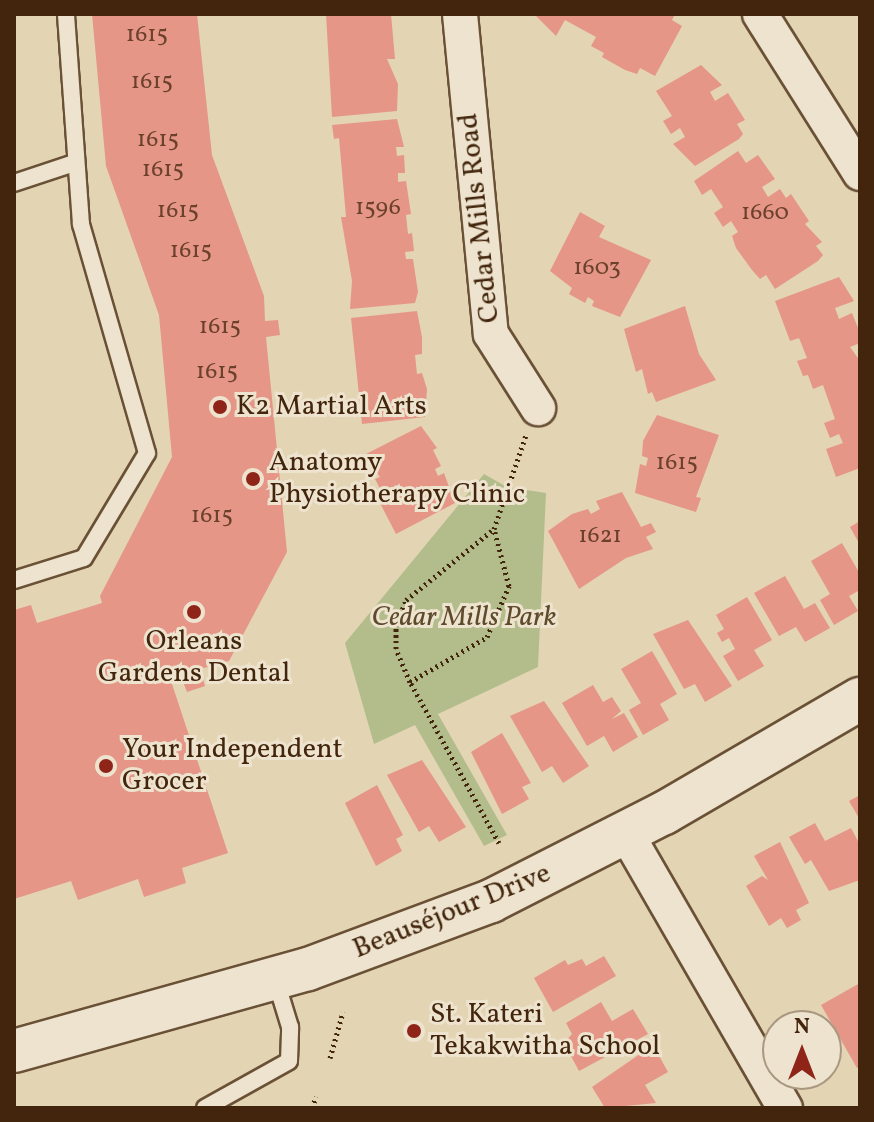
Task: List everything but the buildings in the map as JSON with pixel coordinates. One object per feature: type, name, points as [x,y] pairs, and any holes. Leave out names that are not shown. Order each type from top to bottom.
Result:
[{"type":"street","name":"Cedar Mills Road","points":[[460,14],[491,334],[538,408]]},
{"type":"street","points":[[760,14],[860,173]]},
{"type":"street","name":"Beauséjour Drive","points":[[14,1051],[275,978],[491,901],[626,833],[860,699]]},
{"type":"street","points":[[626,833],[785,1108]]},
{"type":"lane","points":[[14,580],[84,558],[147,453],[81,224],[74,163],[66,14]]},
{"type":"lane","points":[[14,183],[74,163]]},
{"type":"lane","points":[[205,1108],[289,1061],[290,1027],[275,978]]},
{"type":"path","points":[[410,682],[487,637],[509,586],[494,529],[512,464],[538,408]]},
{"type":"path","points":[[494,529],[406,600],[396,626],[396,649],[410,682],[499,843]]},
{"type":"path","points":[[330,1058],[343,1012]]},
{"type":"path","points":[[312,1108],[316,1097]]},
{"type":"green space","name":"Cedar Mills Park","points":[[484,474],[507,487],[546,493],[538,667],[438,714],[507,835],[484,846],[415,725],[374,744],[345,643]]},
{"type":"place","name":"K2 Martial Arts","points":[[220,407]]},
{"type":"place","name":"Anatomy Physiotherapy Clinic","points":[[253,479]]},
{"type":"place","name":"Orleans Gardens Dental","points":[[194,612]]},
{"type":"place","name":"Your Independent Grocer","points":[[106,766]]},
{"type":"place","name":"St. Kateri Tekakwitha School","points":[[414,1031]]}]
